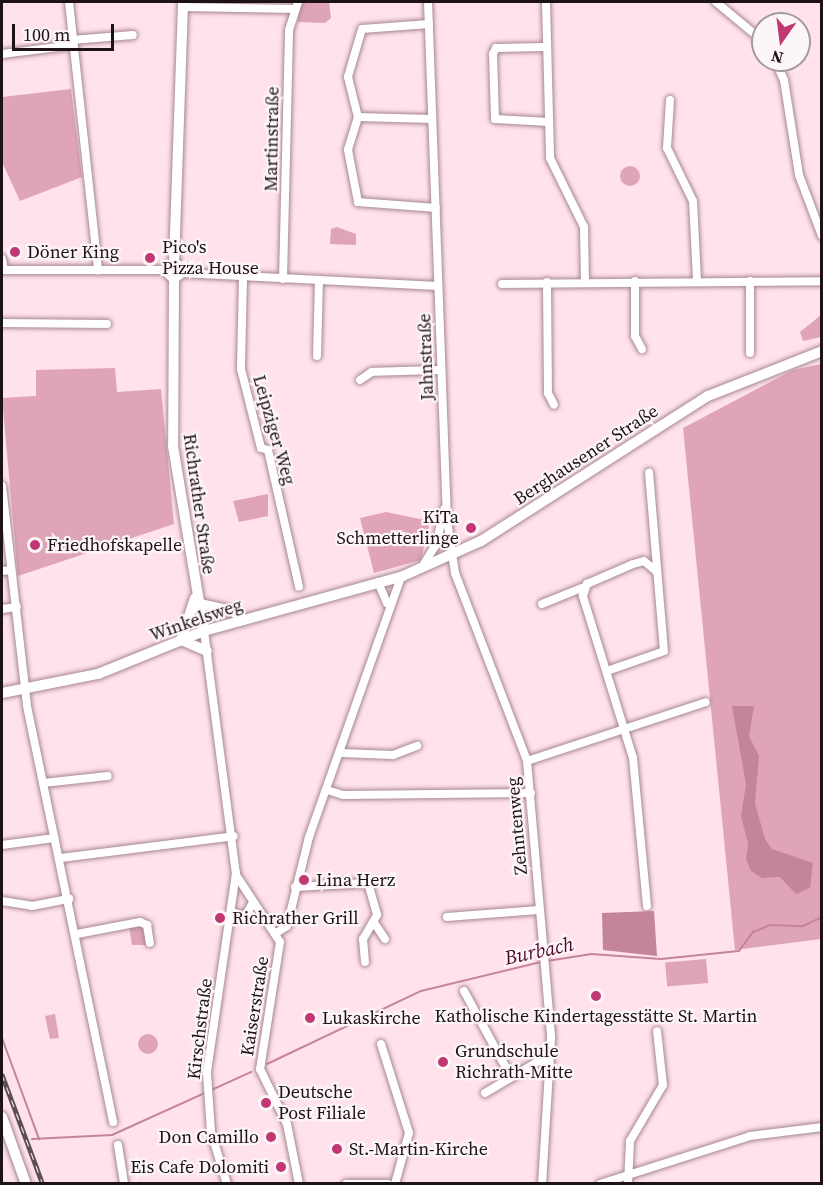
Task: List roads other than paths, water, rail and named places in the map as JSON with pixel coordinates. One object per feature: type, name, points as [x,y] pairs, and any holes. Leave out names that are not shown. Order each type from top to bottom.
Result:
[{"type":"main road","points":[[178,276],[170,266],[183,4]]},
{"type":"main road","name":"Richrather Straße","points":[[178,276],[173,446],[196,599],[204,631]]},
{"type":"main road","name":"Berghausener Straße","points":[[401,576],[452,555],[516,520],[708,396],[822,351]]},
{"type":"main road","name":"Winkelsweg","points":[[2,693],[26,691],[98,674],[204,631],[401,576]]},
{"type":"main road","points":[[207,651],[181,640],[196,599],[233,611],[244,620]]},
{"type":"main road","points":[[2,1118],[26,1184]]},
{"type":"street","points":[[69,2],[98,270]]},
{"type":"street","name":"Jahnstraße","points":[[428,2],[446,505],[452,555]]},
{"type":"street","points":[[546,2],[549,122],[556,178],[584,227],[585,282]]},
{"type":"street","points":[[716,2],[751,31]]},
{"type":"street","points":[[183,4],[296,5]]},
{"type":"street","name":"Martinstraße","points":[[283,279],[289,25],[296,5]]},
{"type":"street","points":[[429,24],[362,28],[348,77],[358,117],[348,150],[358,202],[436,208]]},
{"type":"street","points":[[2,54],[133,35]]},
{"type":"street","points":[[546,46],[496,48],[493,54],[495,119],[549,122]]},
{"type":"street","points":[[780,72],[784,80],[799,175],[822,236]]},
{"type":"street","points":[[670,100],[667,148],[693,201],[697,281]]},
{"type":"street","points":[[358,117],[432,119]]},
{"type":"street","points":[[2,259],[3,270],[98,270],[170,266]]},
{"type":"street","points":[[178,276],[438,286]]},
{"type":"street","name":"Leipziger Weg","points":[[243,278],[242,369],[261,448],[268,450],[299,587]]},
{"type":"street","points":[[502,284],[822,280]]},
{"type":"street","points":[[317,356],[319,281]]},
{"type":"street","points":[[635,281],[635,336],[642,349]]},
{"type":"street","points":[[750,281],[750,353]]},
{"type":"street","points":[[547,282],[548,393],[554,405]]},
{"type":"street","points":[[2,322],[107,324]]},
{"type":"street","points":[[360,380],[372,372],[441,370]]},
{"type":"street","points":[[607,671],[664,651],[649,473]]},
{"type":"street","points":[[2,487],[4,534],[17,607],[26,691],[43,783],[77,934],[113,1122]]},
{"type":"street","name":"Jahnstraße","points":[[422,567],[436,545],[446,505]]},
{"type":"street","name":"Zehntenweg","points":[[452,555],[527,761],[545,970],[550,1064],[542,1184]]},
{"type":"street","points":[[542,604],[644,561],[657,572]]},
{"type":"street","points":[[2,571],[11,570]]},
{"type":"street","points":[[275,934],[287,926],[295,887],[387,608],[401,576]]},
{"type":"street","points":[[378,582],[388,594],[387,608]]},
{"type":"street","points":[[584,587],[626,729],[647,906]]},
{"type":"street","points":[[2,609],[17,607]]},
{"type":"street","name":"Richrather Straße","points":[[204,631],[234,836],[236,873],[234,898]]},
{"type":"street","points":[[527,761],[706,702]]},
{"type":"street","points":[[341,753],[393,755],[417,746]]},
{"type":"street","points":[[43,783],[108,776]]},
{"type":"street","points":[[327,790],[343,795],[531,793]]},
{"type":"street","points":[[61,858],[234,836]]},
{"type":"street","points":[[2,845],[55,837]]},
{"type":"street","name":"Richrather Straße","points":[[236,873],[250,901],[275,934]]},
{"type":"street","points":[[295,887],[368,883],[375,895],[375,924],[385,939]]},
{"type":"street","points":[[234,898],[250,901],[248,916]]},
{"type":"street","name":"Kirschstraße","points":[[226,1184],[211,1132],[207,1085],[234,898]]},
{"type":"street","points":[[2,901],[32,906],[69,899]]},
{"type":"street","points":[[447,917],[539,910]]},
{"type":"street","points":[[232,912],[267,923]]},
{"type":"street","points":[[77,934],[140,922],[147,925],[150,943]]},
{"type":"street","points":[[365,962],[363,939],[375,924]]},
{"type":"street","name":"Kaiserstraße","points":[[275,934],[279,952],[260,1069],[287,1124],[299,1184]]},
{"type":"street","points":[[464,991],[511,1077]]},
{"type":"street","points":[[627,1180],[630,1141],[663,1086],[657,1031]]},
{"type":"street","points":[[381,1044],[409,1133],[395,1184]]},
{"type":"street","points":[[485,1093],[539,1061],[550,1064]]},
{"type":"street","points":[[600,1184],[627,1180],[750,1136],[822,1127]]},
{"type":"street","points":[[117,1145],[124,1184]]},
{"type":"street","points":[[346,1184],[388,1184]]},
{"type":"waterway","name":"Burbach","points":[[547,961],[591,954],[661,959],[739,951],[753,932],[770,925],[803,926],[822,917]]},
{"type":"waterway","name":"Burbach","points":[[267,1064],[421,991],[541,962]]},
{"type":"waterway","points":[[2,1038],[39,1139]]},
{"type":"waterway","name":"Burbach","points":[[32,1139],[112,1135],[251,1072]]},
{"type":"railway","points":[[2,1074],[43,1184]]},
{"type":"place","name":"Döner King","points":[[15,252]]},
{"type":"place","name":"Pico's Pizza House","points":[[150,258]]},
{"type":"place","name":"KiTa Schmetterlinge","points":[[471,528]]},
{"type":"place","name":"Friedhofskapelle","points":[[35,545]]},
{"type":"place","name":"Lina Herz","points":[[304,880]]},
{"type":"place","name":"Richrather Grill","points":[[220,918]]},
{"type":"place","name":"Katholische Kindertagesstätte St. Martin","points":[[596,996]]},
{"type":"place","name":"Lukaskirche","points":[[310,1018]]},
{"type":"place","name":"Grundschule Richrath-Mitte","points":[[443,1062]]},
{"type":"place","name":"Deutsche Post Filiale","points":[[266,1103]]},
{"type":"place","name":"Don Camillo","points":[[271,1137]]},
{"type":"place","name":"St.-Martin-Kirche","points":[[337,1149]]},
{"type":"place","name":"Eis Cafe Dolomiti","points":[[281,1167]]}]
